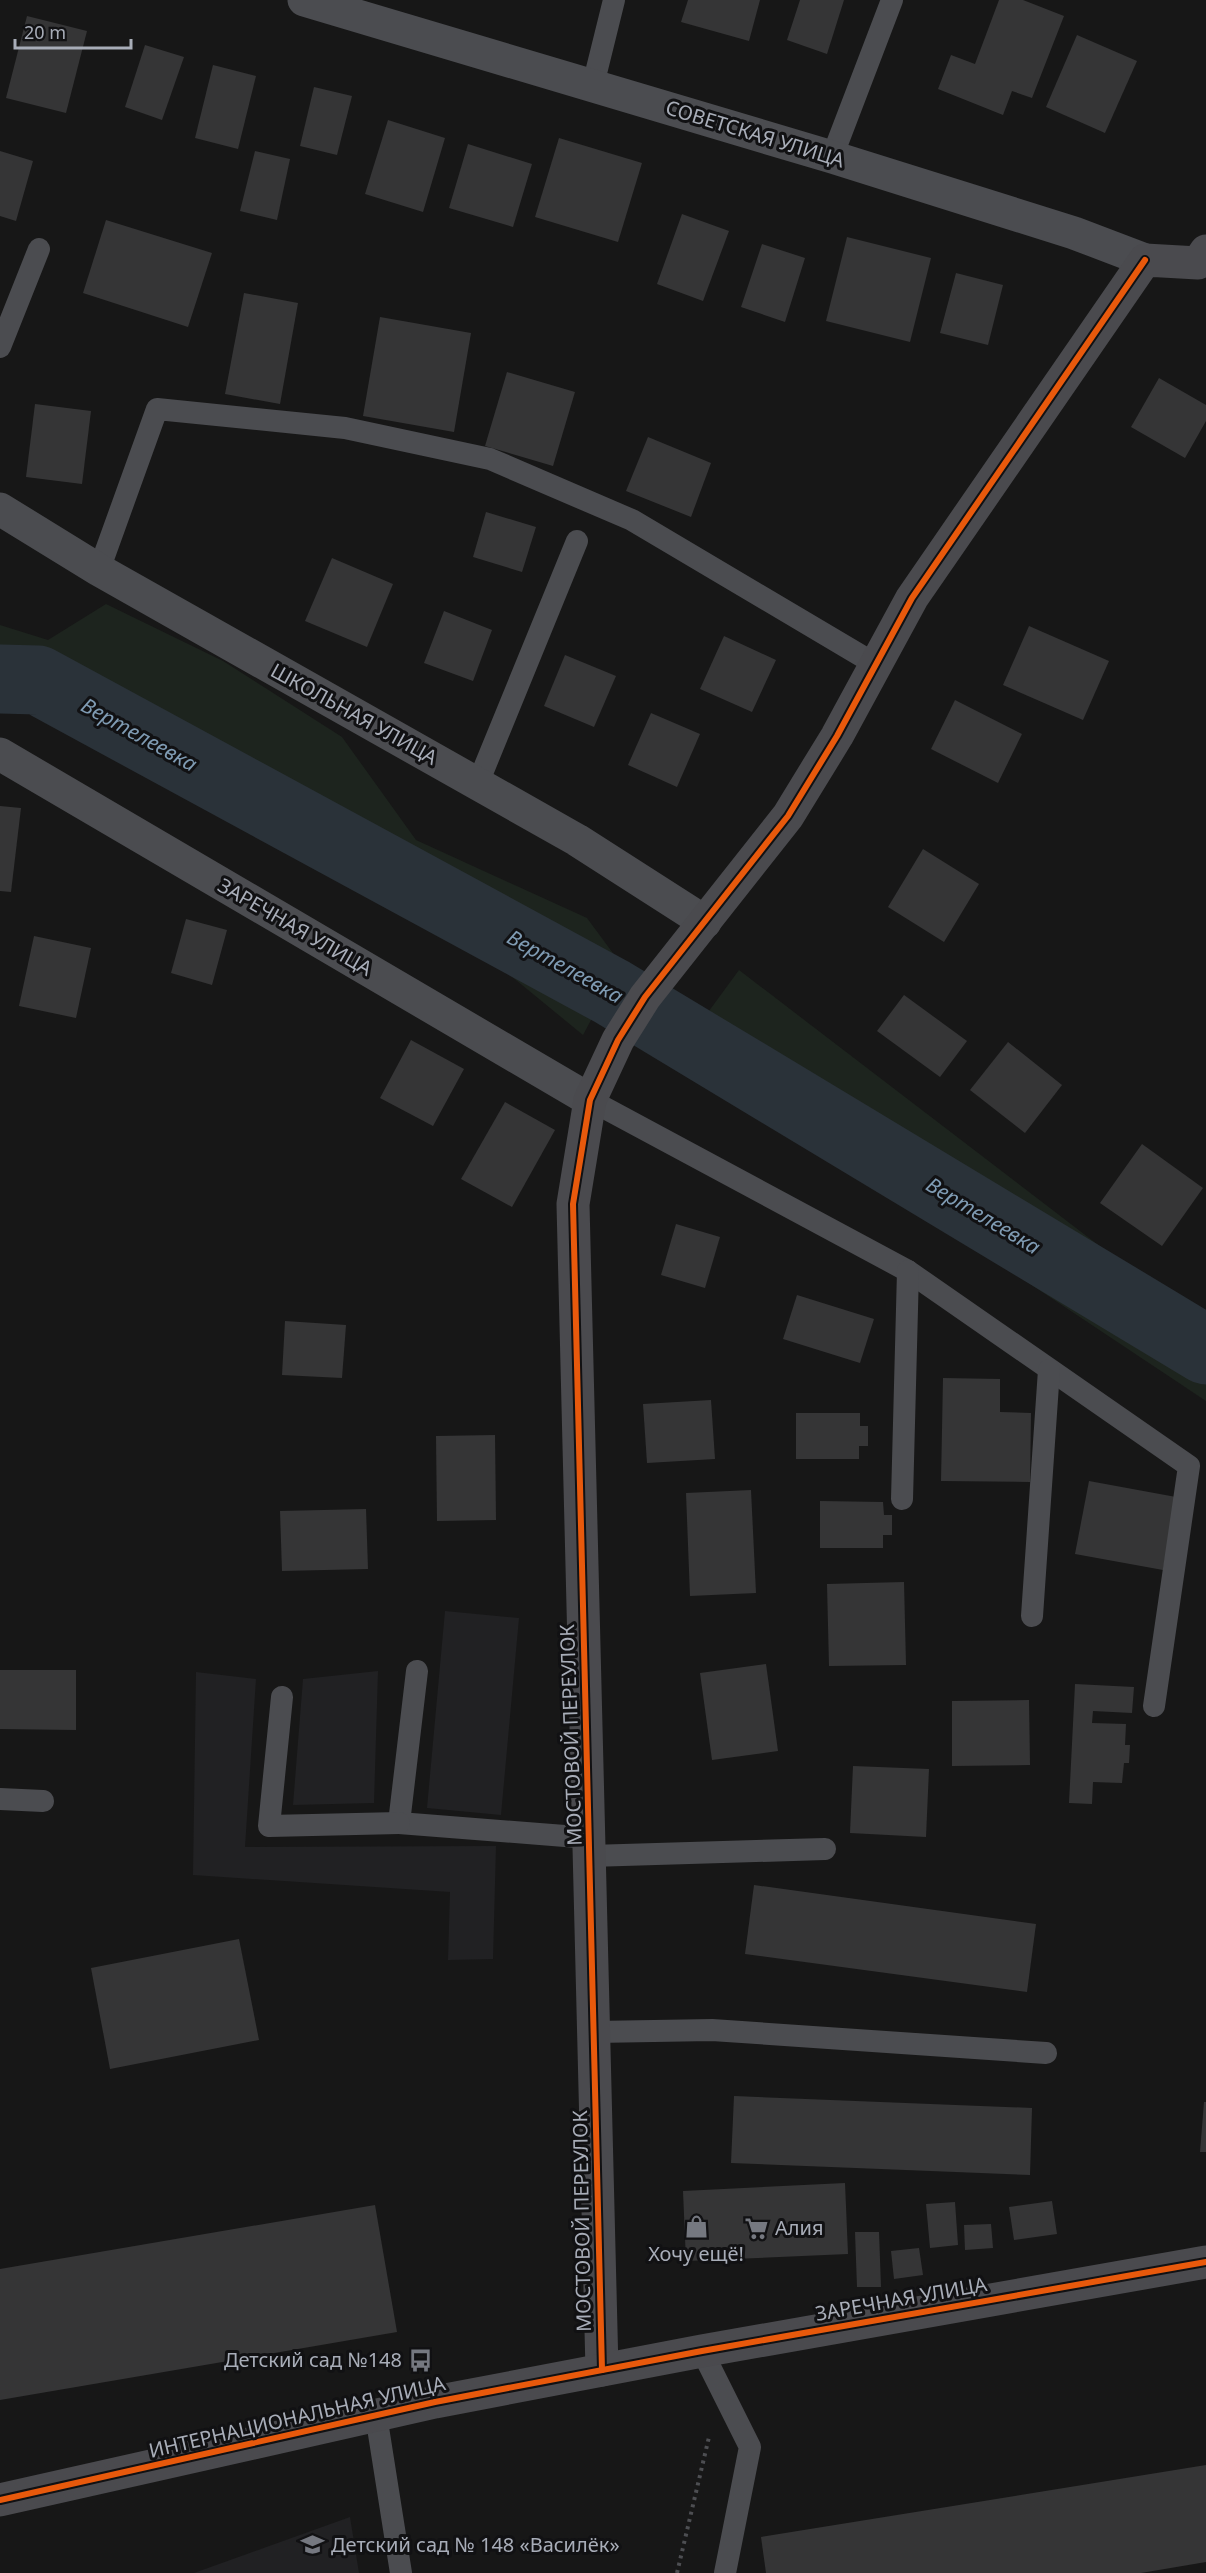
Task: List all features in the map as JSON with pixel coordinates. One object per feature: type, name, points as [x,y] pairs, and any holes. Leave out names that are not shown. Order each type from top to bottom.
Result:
[{"type":"street","name":"СОВЕТСКАЯ УЛИЦА","points":[[304,0],[832,157],[1074,232],[1146,260],[1203,260]]},
{"type":"street","name":"МОСТОВОЙ ПЕРЕУЛОК","points":[[602,2370],[573,1204],[590,1100],[618,1040],[645,997],[788,816],[837,736],[912,598],[1146,260]]},
{"type":"street","name":"ШКОЛЬНАЯ УЛИЦА","points":[[0,509],[99,570],[577,840],[705,922]]},
{"type":"street","name":"ЗАРЕЧНАЯ УЛИЦА","points":[[0,754],[590,1100]]},
{"type":"street","name":"ЗАРЕЧНАЯ УЛИЦА","points":[[602,2370],[1206,2262]]},
{"type":"street","name":"ИНТЕРНАЦИОНАЛЬНАЯ УЛИЦА","points":[[0,2500],[376,2415],[602,2370]]},
{"type":"lane","points":[[593,85],[614,0]]},
{"type":"lane","points":[[832,157],[892,0]]},
{"type":"lane","points":[[0,347],[39,249]]},
{"type":"lane","points":[[99,570],[157,408],[345,428],[490,459],[632,520],[875,664]]},
{"type":"lane","points":[[478,783],[577,541]]},
{"type":"lane","points":[[590,1100],[908,1271],[1189,1466],[1154,1706]]},
{"type":"lane","points":[[902,1499],[908,1271]]},
{"type":"lane","points":[[1032,1616],[1049,1370]]},
{"type":"lane","points":[[399,1822],[417,1671]]},
{"type":"lane","points":[[282,1697],[269,1826],[399,1822],[590,1847],[825,1849]]},
{"type":"lane","points":[[0,1799],[43,1801]]},
{"type":"lane","points":[[595,2032],[712,2030],[1046,2053]]},
{"type":"lane","points":[[702,2351],[750,2448],[725,2573]]},
{"type":"lane","points":[[376,2415],[401,2573]]},
{"type":"path","points":[[677,2573],[710,2429],[742,2430]]},
{"type":"shaded area","points":[[106,604],[223,661],[342,737],[416,840],[587,918],[621,964],[583,1035],[467,940],[241,826],[66,709],[0,694],[0,625],[48,640]]},
{"type":"shaded area","points":[[739,970],[1144,1280],[1206,1313],[1206,1401],[928,1216],[676,1056]]},
{"type":"shaded area","points":[[445,1611],[519,1618],[501,1815],[427,1808]]},
{"type":"shaded area","points":[[378,1671],[374,1803],[293,1805],[303,1679]]},
{"type":"shaded area","points":[[196,1672],[256,1679],[245,1847],[496,1846],[493,1959],[448,1960],[450,1892],[193,1875]]},
{"type":"shaded area","name":"Детский сад № 148 «Василёк»","points":[[350,2517],[359,2573],[194,2573]]},
{"type":"building","points":[[688,0],[760,0],[749,41],[681,22]]},
{"type":"building","points":[[800,0],[844,0],[827,54],[787,40]]},
{"type":"building","points":[[999,0],[1023,0],[1064,16],[1032,98],[1012,91],[1003,115],[938,89],[951,55],[975,64]]},
{"type":"building","points":[[27,16],[87,31],[66,113],[6,98]]},
{"type":"building","points":[[1077,35],[1137,61],[1105,133],[1046,107]]},
{"type":"building","points":[[145,45],[184,57],[162,120],[125,107]]},
{"type":"building","points":[[213,65],[256,76],[238,149],[195,138]]},
{"type":"building","points":[[314,87],[352,96],[337,155],[300,146]]},
{"type":"building","points":[[388,120],[445,138],[423,212],[365,194]]},
{"type":"building","points":[[559,138],[642,163],[618,242],[535,217]]},
{"type":"building","points":[[468,144],[532,164],[513,227],[449,208]]},
{"type":"building","points":[[0,151],[33,161],[16,221],[0,216]]},
{"type":"building","points":[[255,151],[290,159],[277,220],[240,211]]},
{"type":"building","points":[[682,214],[729,231],[703,301],[657,284]]},
{"type":"building","points":[[106,220],[212,253],[188,327],[83,293]]},
{"type":"building","points":[[847,237],[931,258],[910,342],[826,321]]},
{"type":"building","points":[[762,244],[805,258],[785,322],[741,307]]},
{"type":"building","points":[[956,273],[1003,285],[988,345],[940,333]]},
{"type":"building","points":[[244,293],[298,303],[280,404],[225,394]]},
{"type":"building","points":[[380,317],[471,333],[454,432],[363,416]]},
{"type":"building","points":[[507,372],[575,392],[553,466],[485,446]]},
{"type":"building","points":[[1159,378],[1206,405],[1206,421],[1185,458],[1131,427]]},
{"type":"building","points":[[35,404],[91,411],[82,484],[26,477]]},
{"type":"building","points":[[648,437],[711,463],[691,517],[626,491]]},
{"type":"building","points":[[486,512],[536,527],[522,572],[473,557]]},
{"type":"building","points":[[332,558],[393,584],[367,647],[305,621]]},
{"type":"building","points":[[444,611],[492,630],[473,681],[424,663]]},
{"type":"building","points":[[1029,626],[1109,661],[1083,720],[1003,685]]},
{"type":"building","points":[[724,636],[776,660],[752,712],[700,689]]},
{"type":"building","points":[[565,655],[616,676],[594,727],[544,706]]},
{"type":"building","points":[[955,700],[1022,734],[998,783],[931,749]]},
{"type":"building","points":[[651,713],[700,734],[677,787],[628,765]]},
{"type":"building","points":[[0,806],[21,808],[11,892],[0,891]]},
{"type":"building","points":[[923,849],[979,884],[944,942],[888,907]]},
{"type":"building","points":[[186,919],[227,930],[212,985],[171,973]]},
{"type":"building","points":[[34,936],[91,948],[76,1018],[19,1006]]},
{"type":"building","points":[[904,995],[967,1041],[940,1077],[877,1031]]},
{"type":"building","points":[[411,1040],[464,1069],[433,1126],[380,1098]]},
{"type":"building","points":[[1008,1042],[1062,1085],[1025,1133],[970,1090]]},
{"type":"building","points":[[505,1102],[555,1130],[512,1207],[461,1179]]},
{"type":"building","points":[[1142,1144],[1203,1188],[1162,1246],[1100,1203]]},
{"type":"building","points":[[676,1224],[720,1237],[705,1288],[661,1275]]},
{"type":"building","points":[[797,1295],[874,1319],[860,1363],[783,1339]]},
{"type":"building","points":[[285,1321],[346,1325],[342,1378],[282,1375]]},
{"type":"building","points":[[943,1378],[1000,1379],[1000,1412],[1031,1413],[1030,1482],[941,1481]]},
{"type":"building","points":[[711,1400],[715,1459],[647,1463],[643,1404]]},
{"type":"building","points":[[796,1413],[860,1413],[860,1426],[868,1426],[868,1446],[859,1446],[859,1459],[796,1459]]},
{"type":"building","points":[[495,1435],[496,1520],[437,1521],[436,1436]]},
{"type":"building","points":[[1089,1481],[1176,1497],[1163,1570],[1075,1554]]},
{"type":"building","points":[[751,1490],[756,1593],[690,1596],[686,1493]]},
{"type":"building","points":[[820,1501],[883,1502],[884,1515],[892,1515],[892,1535],[883,1535],[883,1548],[820,1548]]},
{"type":"building","points":[[366,1509],[368,1569],[282,1571],[280,1511]]},
{"type":"building","points":[[904,1582],[906,1665],[829,1666],[827,1584]]},
{"type":"building","points":[[766,1664],[778,1751],[712,1760],[700,1673]]},
{"type":"building","points":[[0,1670],[76,1670],[76,1730],[0,1729]]},
{"type":"building","points":[[1075,1684],[1134,1687],[1132,1713],[1093,1711],[1092,1723],[1126,1724],[1125,1745],[1130,1745],[1129,1763],[1124,1763],[1122,1783],[1093,1782],[1092,1804],[1069,1803]]},
{"type":"building","points":[[1029,1700],[1030,1765],[952,1766],[952,1701]]},
{"type":"building","points":[[853,1766],[929,1769],[926,1837],[850,1833]]},
{"type":"building","points":[[754,1885],[1036,1924],[1027,1992],[745,1954]]},
{"type":"building","points":[[239,1939],[259,2040],[110,2069],[91,1968]]},
{"type":"building","points":[[734,2096],[1032,2108],[1030,2175],[731,2163]]},
{"type":"building","points":[[1204,2102],[1206,2102],[1206,2152],[1200,2152]]},
{"type":"building","points":[[845,2183],[848,2254],[686,2261],[683,2191]]},
{"type":"building","points":[[1052,2201],[1057,2234],[1014,2240],[1009,2207]]},
{"type":"building","points":[[955,2202],[958,2245],[930,2248],[926,2204]]},
{"type":"building","points":[[375,2205],[397,2332],[0,2400],[0,2269]]},
{"type":"building","points":[[991,2224],[993,2248],[965,2250],[964,2225]]},
{"type":"building","points":[[855,2232],[879,2232],[881,2287],[857,2287]]},
{"type":"building","points":[[919,2248],[923,2275],[894,2279],[891,2251]]},
{"type":"building","points":[[1206,2465],[1206,2562],[1141,2573],[766,2573],[761,2537]]},
{"type":"waterway","name":"Вертелеевка","points":[[0,679],[38,680],[612,992],[1206,1350]]},
{"type":"cycle path","points":[[602,2370],[573,1204],[590,1100],[618,1040],[645,997],[788,816],[837,736],[912,598],[1145,260]]},
{"type":"cycle path","points":[[0,2500],[435,2402],[702,2351],[1206,2262]]},
{"type":"place","name":"Хочу ещё!","points":[[696,2227]]},
{"type":"place","name":"Алия","points":[[757,2228]]},
{"type":"place","name":"Детский сад №148","points":[[420,2360]]},
{"type":"place","name":"Детский сад № 148 «Василёк»","points":[[313,2545]]}]
